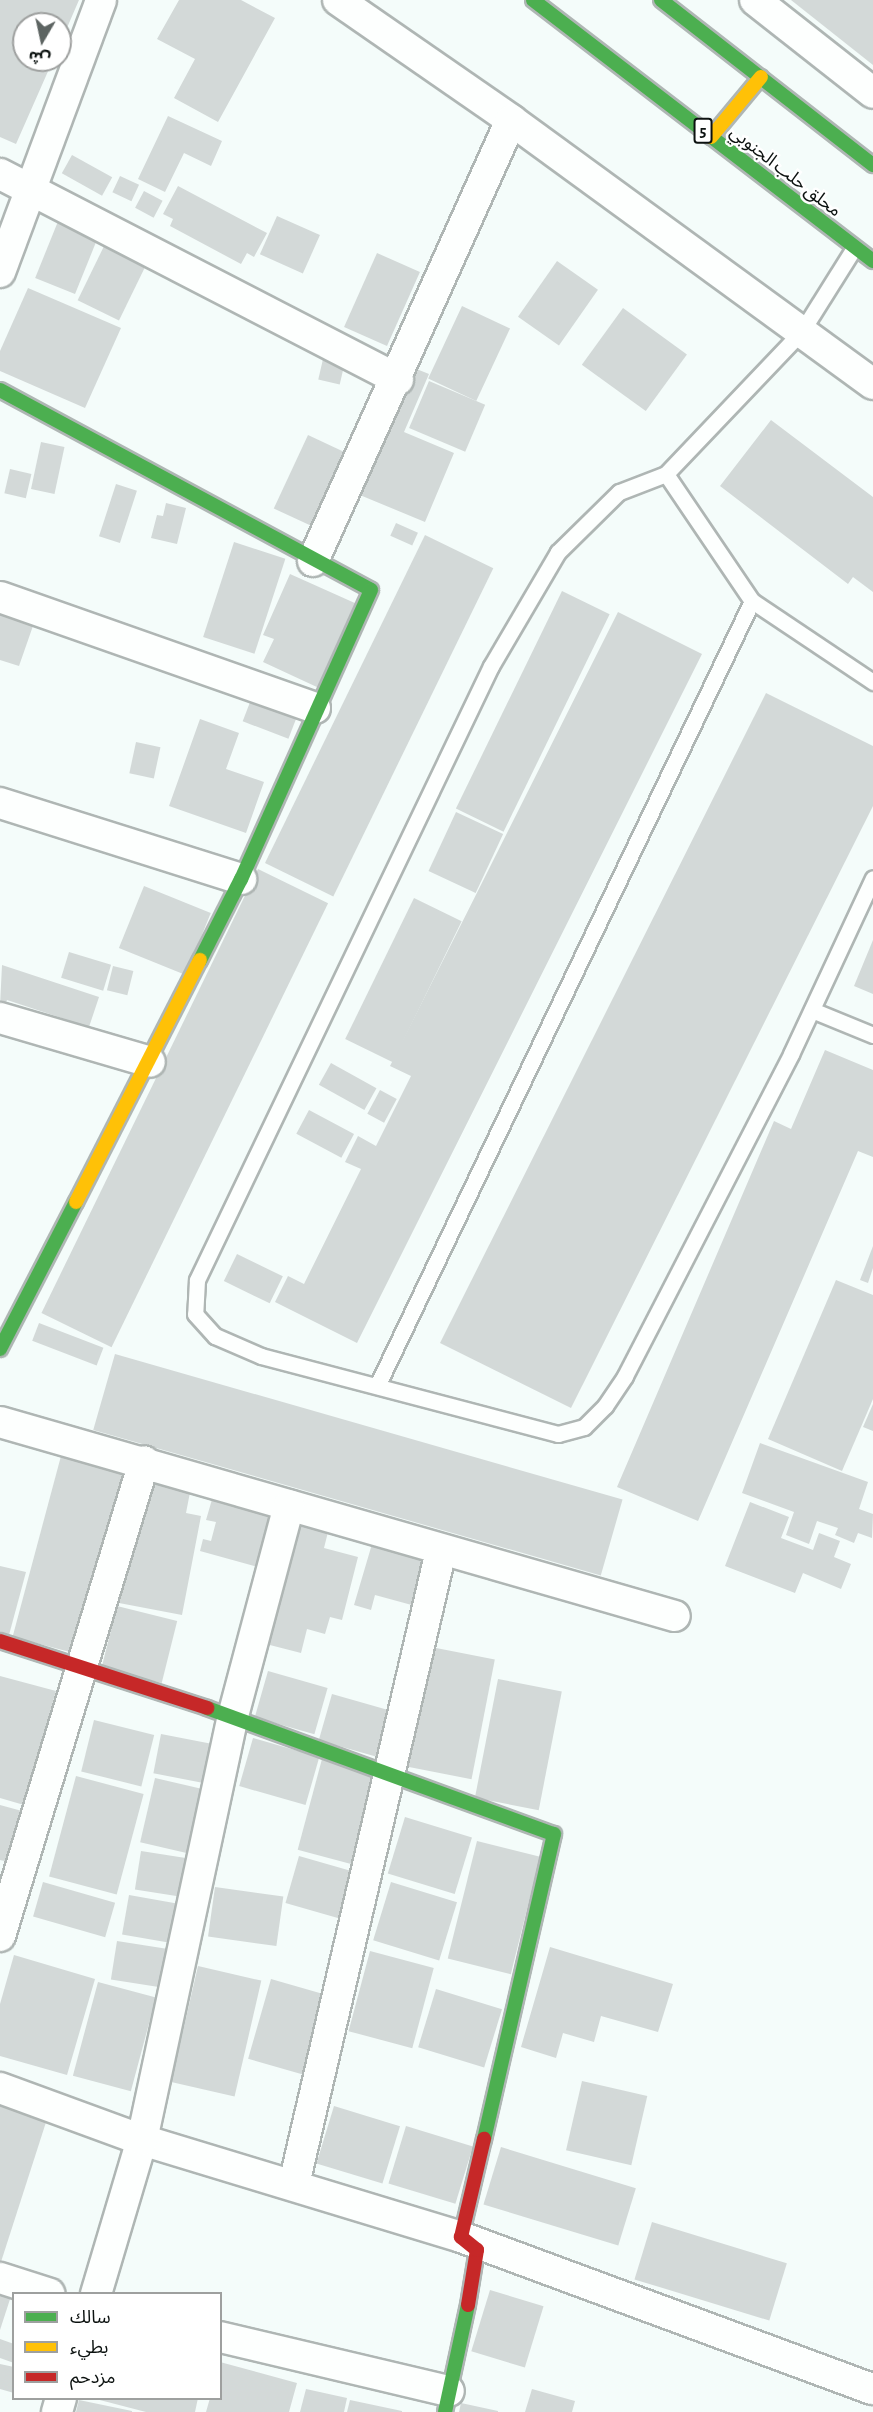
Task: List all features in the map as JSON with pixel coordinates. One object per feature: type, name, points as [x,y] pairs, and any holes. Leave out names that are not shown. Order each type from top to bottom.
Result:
[{"type":"main road","name":"محلق حلب الجنوبي","points":[[533,0],[873,261]]},
{"type":"main road","points":[[661,0],[873,165]]},
{"type":"main road","points":[[711,137],[761,77]]},
{"type":"main road","points":[[0,390],[313,561],[371,590],[315,708],[241,879],[150,1062],[0,1349]]},
{"type":"main road","points":[[0,1641],[234,1716],[554,1834],[460,2237],[477,2250],[477,2265],[447,2401]]},
{"type":"street","points":[[0,272],[32,191],[101,0]]},
{"type":"street","points":[[338,0],[511,120],[873,384]]},
{"type":"street","points":[[755,0],[873,93]]},
{"type":"street","points":[[313,561],[398,379],[511,120]]},
{"type":"street","points":[[0,174],[398,379]]},
{"type":"street","points":[[0,597],[315,708]]},
{"type":"street","points":[[0,803],[241,879]]},
{"type":"street","points":[[0,1018],[150,1062]]},
{"type":"street","points":[[0,1422],[144,1461],[441,1551],[675,1616]]},
{"type":"street","points":[[0,1936],[84,1667],[144,1461]]},
{"type":"street","points":[[97,2292],[142,2140],[234,1716],[289,1505]]},
{"type":"street","points":[[294,2184],[392,1773],[441,1551]]},
{"type":"street","points":[[0,2088],[142,2140],[294,2184],[460,2237],[873,2389]]},
{"type":"street","points":[[0,2278],[44,2292]]},
{"type":"street","points":[[222,2338],[447,2401]]},
{"type":"lane","points":[[854,248],[802,331],[666,474],[619,492],[558,552],[491,666],[197,1280],[195,1314],[215,1336],[261,1356],[558,1434],[584,1427],[605,1406],[625,1376],[812,1010],[873,878]]},
{"type":"lane","points":[[666,474],[752,601],[873,682]]},
{"type":"lane","points":[[377,1386],[752,601]]},
{"type":"lane","points":[[812,1010],[873,1035]]},
{"type":"building","points":[[0,0],[79,0],[72,16],[72,12],[12,12],[12,72],[48,72],[16,144],[0,137]]},
{"type":"building","points":[[179,0],[241,0],[275,18],[218,122],[174,98],[195,59],[157,39]]},
{"type":"building","points":[[791,0],[873,0],[873,65]]},
{"type":"building","points":[[168,116],[222,141],[211,166],[184,153],[165,192],[138,179]]},
{"type":"building","points":[[72,155],[112,177],[102,196],[62,173]]},
{"type":"building","points":[[120,176],[139,185],[131,201],[112,192]]},
{"type":"building","points":[[178,186],[267,233],[254,257],[247,253],[241,264],[170,226],[173,219],[163,214]]},
{"type":"building","points":[[144,191],[163,201],[154,218],[135,208]]},
{"type":"building","points":[[61,214],[101,230],[75,294],[35,278]]},
{"type":"building","points":[[277,216],[320,235],[303,273],[260,254]]},
{"type":"building","points":[[107,240],[148,260],[119,320],[78,300]]},
{"type":"building","points":[[377,253],[420,272],[387,346],[344,327]]},
{"type":"building","points":[[557,261],[598,290],[559,345],[518,317]]},
{"type":"building","points":[[28,288],[121,328],[85,408],[0,371],[0,351]]},
{"type":"building","points":[[462,306],[510,328],[476,401],[428,379]]},
{"type":"building","points":[[623,308],[687,354],[646,411],[582,365]]},
{"type":"building","points":[[323,359],[344,364],[340,384],[318,379]]},
{"type":"building","points":[[409,366],[429,374],[404,432],[454,453],[425,522],[355,493]]},
{"type":"building","points":[[429,381],[485,405],[465,452],[409,428]]},
{"type":"building","points":[[771,420],[873,497],[873,592],[853,577],[848,584],[720,486]]},
{"type":"building","points":[[308,435],[344,452],[310,525],[274,508]]},
{"type":"building","points":[[41,442],[64,447],[54,494],[31,489]]},
{"type":"building","points":[[10,469],[31,474],[26,498],[4,493]]},
{"type":"building","points":[[116,484],[137,491],[120,543],[99,536]]},
{"type":"building","points":[[166,503],[186,508],[177,544],[151,538],[157,515],[163,516]]},
{"type":"building","points":[[396,523],[418,533],[412,546],[390,536]]},
{"type":"building","points":[[425,535],[493,568],[333,896],[265,863]]},
{"type":"building","points":[[234,542],[285,559],[254,654],[203,637]]},
{"type":"building","points":[[290,574],[357,604],[319,688],[263,662],[274,639],[263,635]]},
{"type":"building","points":[[562,591],[610,614],[504,832],[456,809]]},
{"type":"building","points":[[0,612],[34,623],[19,666],[0,660]]},
{"type":"building","points":[[618,612],[702,654],[357,1343],[275,1302],[288,1276],[304,1284],[361,1169],[345,1162],[358,1136],[376,1146],[411,1076],[390,1066]]},
{"type":"building","points":[[766,693],[873,746],[873,806],[571,1408],[440,1343]]},
{"type":"building","points":[[252,697],[298,715],[288,739],[243,721]]},
{"type":"building","points":[[200,719],[239,733],[226,769],[264,782],[246,833],[169,806]]},
{"type":"building","points":[[136,742],[160,747],[154,778],[129,773]]},
{"type":"building","points":[[456,812],[503,834],[476,893],[429,871]]},
{"type":"building","points":[[258,869],[328,903],[112,1347],[41,1313]]},
{"type":"building","points":[[144,886],[211,913],[186,975],[119,948]]},
{"type":"building","points":[[414,898],[462,921],[393,1062],[345,1039]]},
{"type":"building","points":[[873,940],[873,994],[854,986]]},
{"type":"building","points":[[69,952],[111,965],[103,991],[61,978]]},
{"type":"building","points":[[2,965],[99,997],[89,1027],[7,1000],[4,1008],[0,1006]]},
{"type":"building","points":[[113,966],[133,971],[127,995],[107,990]]},
{"type":"building","points":[[825,1050],[873,1070],[873,1157],[858,1151],[698,1521],[617,1487],[774,1121],[791,1129]]},
{"type":"building","points":[[331,1063],[376,1088],[364,1110],[319,1085]]},
{"type":"building","points":[[380,1090],[397,1099],[384,1123],[367,1114]]},
{"type":"building","points":[[309,1110],[354,1134],[341,1158],[296,1134]]},
{"type":"building","points":[[873,1246],[873,1268],[868,1283],[860,1280]]},
{"type":"building","points":[[237,1254],[283,1276],[270,1303],[224,1281]]},
{"type":"building","points":[[836,1280],[873,1295],[873,1399],[842,1471],[768,1439]]},
{"type":"building","points":[[39,1323],[103,1348],[97,1365],[32,1341]]},
{"type":"building","points":[[115,1354],[623,1500],[601,1575],[93,1430]]},
{"type":"building","points":[[873,1404],[873,1431],[863,1427]]},
{"type":"building","points":[[760,1443],[868,1482],[859,1509],[873,1514],[872,1538],[858,1533],[854,1543],[835,1535],[838,1528],[817,1521],[809,1544],[786,1535],[794,1512],[742,1493]]},
{"type":"building","points":[[61,1456],[125,1473],[76,1654],[13,1637]]},
{"type":"building","points":[[144,1473],[192,1482],[186,1513],[201,1516],[182,1615],[119,1603]]},
{"type":"building","points":[[213,1496],[273,1512],[258,1567],[200,1551],[203,1539],[211,1541],[216,1522],[206,1520]]},
{"type":"building","points":[[750,1502],[789,1517],[781,1538],[813,1550],[819,1533],[840,1541],[834,1557],[851,1564],[841,1589],[803,1573],[795,1593],[725,1566]]},
{"type":"building","points":[[299,1516],[330,1524],[324,1548],[358,1557],[342,1620],[330,1617],[325,1634],[307,1629],[301,1653],[266,1644]]},
{"type":"building","points":[[372,1544],[432,1561],[419,1607],[375,1595],[371,1610],[354,1605]]},
{"type":"building","points":[[0,1566],[26,1572],[9,1635],[0,1633]]},
{"type":"building","points":[[117,1606],[177,1621],[162,1683],[102,1668]]},
{"type":"building","points":[[431,1647],[495,1659],[472,1779],[408,1767]]},
{"type":"building","points":[[268,1671],[328,1688],[314,1734],[255,1717]]},
{"type":"building","points":[[0,1676],[56,1691],[24,1805],[0,1798]]},
{"type":"building","points":[[498,1679],[562,1691],[539,1810],[475,1798]]},
{"type":"building","points":[[332,1694],[392,1711],[378,1757],[319,1740]]},
{"type":"building","points":[[94,1720],[154,1735],[141,1786],[81,1771]]},
{"type":"building","points":[[161,1734],[219,1745],[211,1785],[153,1773]]},
{"type":"building","points":[[253,1738],[319,1757],[306,1805],[239,1786]]},
{"type":"building","points":[[322,1759],[383,1775],[359,1866],[298,1850]]},
{"type":"building","points":[[76,1776],[144,1794],[117,1895],[49,1876]]},
{"type":"building","points":[[155,1778],[206,1790],[191,1854],[140,1842]]},
{"type":"building","points":[[0,1805],[22,1811],[9,1862],[0,1860]]},
{"type":"building","points":[[405,1817],[472,1837],[455,1894],[388,1873]]},
{"type":"building","points":[[477,1841],[540,1857],[511,1974],[448,1958]]},
{"type":"building","points":[[141,1851],[190,1859],[184,1897],[135,1890]]},
{"type":"building","points":[[299,1856],[364,1875],[351,1922],[285,1903]]},
{"type":"building","points":[[43,1882],[115,1903],[105,1937],[33,1917]]},
{"type":"building","points":[[391,1882],[457,1902],[439,1961],[373,1940]]},
{"type":"building","points":[[215,1887],[283,1897],[276,1946],[208,1937]]},
{"type":"building","points":[[129,1895],[178,1904],[171,1943],[122,1934]]},
{"type":"building","points":[[117,1941],[166,1949],[160,1987],[111,1980]]},
{"type":"building","points":[[550,1947],[673,1984],[658,2032],[601,2016],[594,2042],[563,2033],[556,2058],[521,2047]]},
{"type":"building","points":[[370,1951],[434,1968],[412,2048],[349,2031]]},
{"type":"building","points":[[14,1955],[95,1979],[67,2075],[0,2056],[0,2004]]},
{"type":"building","points":[[198,1966],[261,1981],[235,2097],[171,2082]]},
{"type":"building","points":[[271,1979],[334,1997],[312,2077],[248,2059]]},
{"type":"building","points":[[98,1982],[156,1998],[131,2091],[73,2076]]},
{"type":"building","points":[[436,1989],[502,2009],[484,2068],[418,2047]]},
{"type":"building","points":[[582,2081],[647,2096],[631,2165],[566,2150]]},
{"type":"building","points":[[0,2100],[48,2116],[0,2265]]},
{"type":"building","points":[[334,2106],[400,2126],[382,2184],[316,2163]]},
{"type":"building","points":[[406,2126],[473,2146],[455,2204],[388,2183]]},
{"type":"building","points":[[501,2147],[636,2188],[618,2246],[483,2204]]},
{"type":"building","points":[[652,2222],[787,2263],[769,2321],[634,2279]]},
{"type":"building","points":[[0,2289],[12,2293],[0,2330]]},
{"type":"building","points":[[490,2290],[544,2306],[525,2368],[471,2351]]},
{"type":"building","points":[[0,2339],[12,2343],[12,2362],[0,2358]]},
{"type":"building","points":[[222,2363],[297,2383],[289,2412],[206,2412],[209,2400],[222,2400]]},
{"type":"building","points":[[0,2364],[12,2367],[12,2392],[0,2389]]},
{"type":"building","points":[[306,2389],[347,2398],[344,2412],[300,2412]]},
{"type":"building","points":[[532,2389],[575,2401],[572,2412],[525,2412]]},
{"type":"building","points":[[79,2400],[132,2411],[132,2412],[76,2412]]},
{"type":"building","points":[[100,2400],[198,2400],[195,2412],[146,2412]]},
{"type":"building","points":[[350,2400],[402,2411],[402,2412],[347,2412]]},
{"type":"building","points":[[461,2403],[498,2411],[498,2412],[459,2412]]},
{"type":"traffic: fast","points":[[533,0],[873,261]]},
{"type":"traffic: fast","points":[[661,0],[873,165]]},
{"type":"traffic: fast","points":[[0,390],[371,590],[241,879],[200,960]]},
{"type":"traffic: fast","points":[[0,1349],[76,1202]]},
{"type":"traffic: fast","points":[[207,1708],[554,1834],[484,2139]]},
{"type":"traffic: fast","points":[[445,2412],[468,2305]]},
{"type":"traffic: slow","points":[[711,137],[761,77]]},
{"type":"traffic: slow","points":[[76,1202],[200,960]]},
{"type":"traffic: jam","points":[[0,1641],[207,1708]]},
{"type":"traffic: jam","points":[[468,2305],[477,2250],[461,2237],[484,2139]]}]
